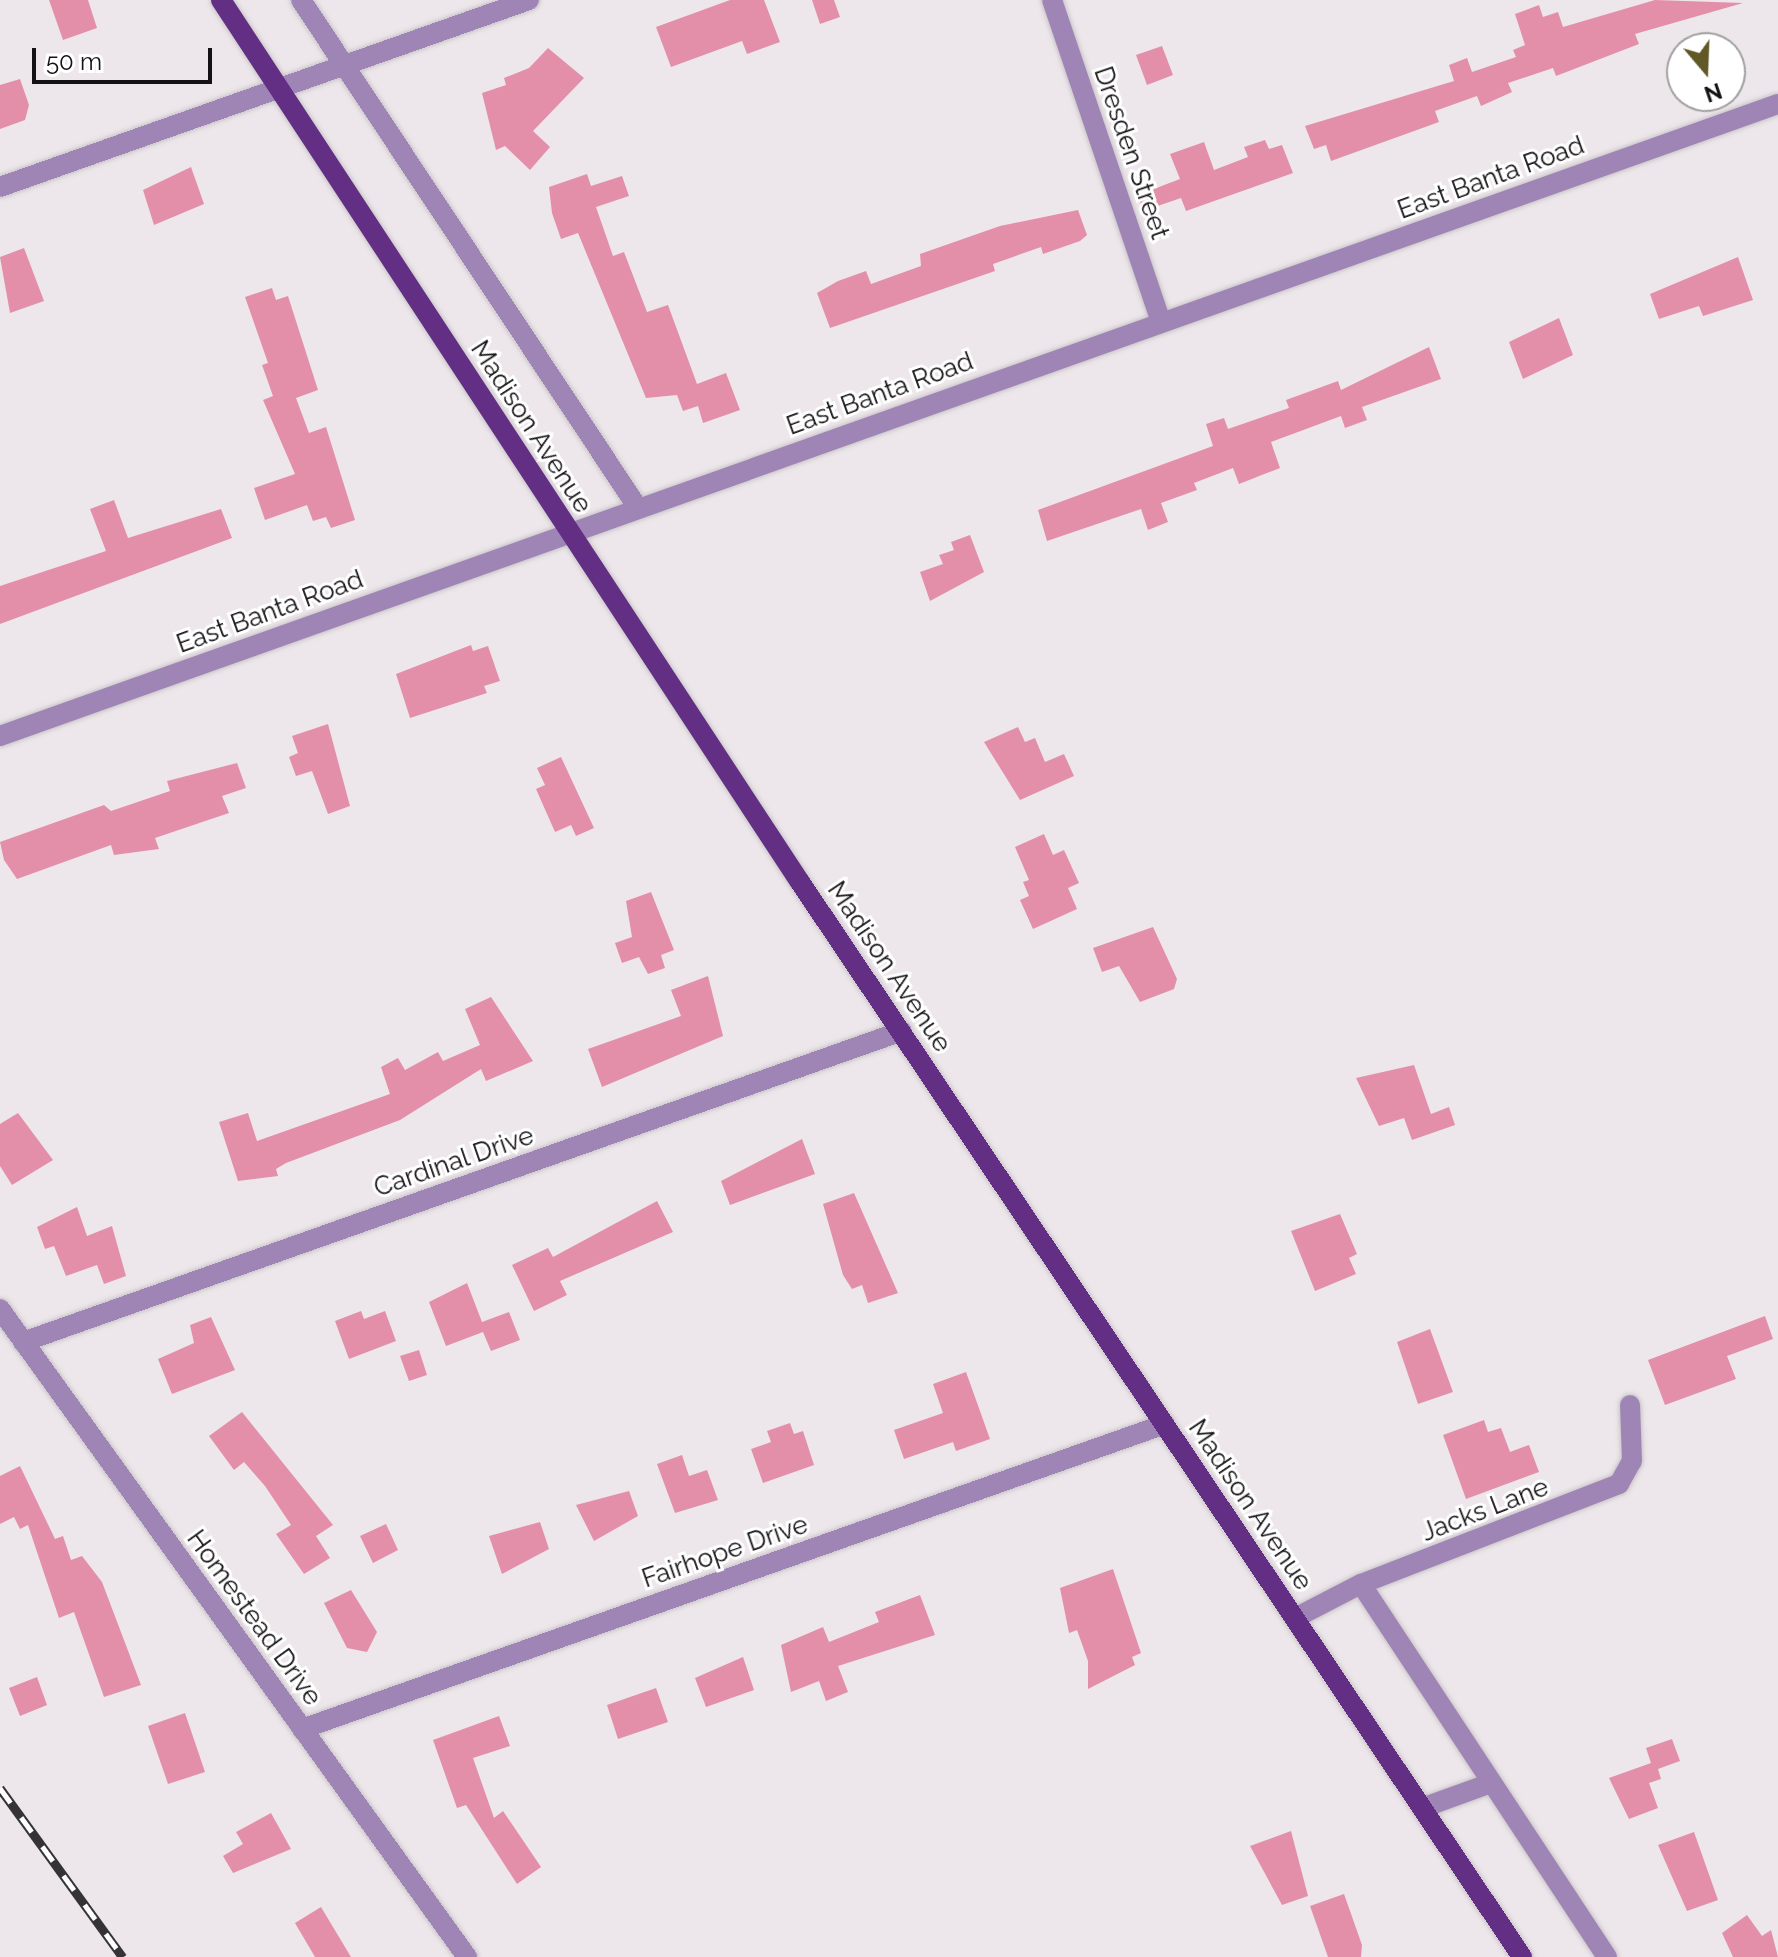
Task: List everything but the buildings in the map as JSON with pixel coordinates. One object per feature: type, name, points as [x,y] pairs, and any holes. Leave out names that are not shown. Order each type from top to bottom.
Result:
[{"type":"main road","name":"Madison Avenue","points":[[221,0],[569,533],[1522,1957]]},
{"type":"street","name":"Madison Avenue","points":[[301,0],[638,508]]},
{"type":"street","points":[[0,187],[529,0]]},
{"type":"street","name":"Dresden Street","points":[[1052,0],[1161,322]]},
{"type":"street","name":"East Banta Road","points":[[0,736],[1778,104]]},
{"type":"street","name":"Cardinal Drive","points":[[23,1342],[902,1031]]},
{"type":"street","name":"Homestead Drive","points":[[0,1309],[467,1957]]},
{"type":"street","name":"Jacks Lane","points":[[1295,1618],[1361,1584],[1619,1484],[1632,1461],[1630,1405]]},
{"type":"street","name":"Fairhope Drive","points":[[302,1729],[1165,1424]]},
{"type":"street","points":[[1361,1584],[1607,1957]]},
{"type":"street","points":[[1422,1808],[1491,1783]]},
{"type":"railway","points":[[0,1788],[123,1957]]}]
